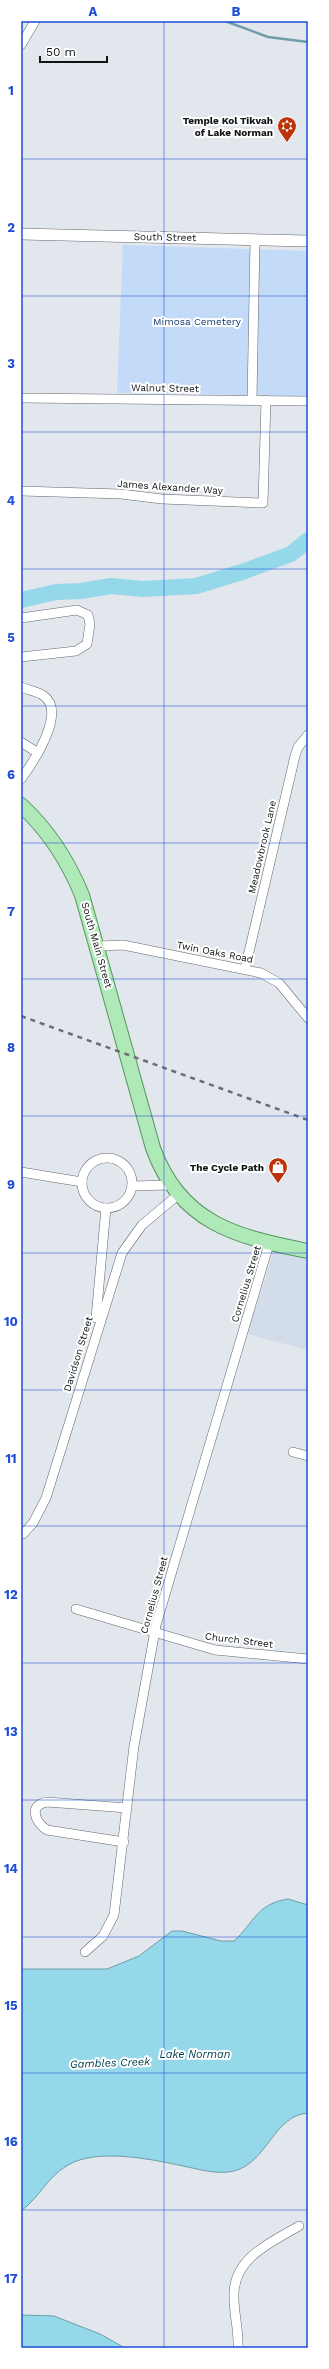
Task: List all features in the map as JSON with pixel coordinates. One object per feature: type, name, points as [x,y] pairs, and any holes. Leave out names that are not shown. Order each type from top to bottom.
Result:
[{"type":"main road","name":"South Main Street","points":[[21,805],[52,839],[66,860],[82,895],[98,946],[139,1101],[156,1158],[174,1190],[199,1214],[224,1230],[270,1244],[308,1251]]},
{"type":"street","points":[[21,45],[35,21]]},
{"type":"street","name":"South Street","points":[[21,234],[308,241]]},
{"type":"street","points":[[252,400],[255,240]]},
{"type":"street","name":"Walnut Street","points":[[21,398],[308,401]]},
{"type":"street","name":"James Alexander Way","points":[[21,491],[121,494],[162,499],[263,504],[266,400]]},
{"type":"street","points":[[21,618],[77,610],[88,615],[90,624],[87,644],[76,651],[21,657]]},
{"type":"street","points":[[21,687],[44,696],[51,704],[50,728],[38,753],[21,779]]},
{"type":"street","name":"Meadowbrook Lane","points":[[245,969],[295,756],[300,744],[308,734]]},
{"type":"street","points":[[21,742],[38,753]]},
{"type":"street","name":"Twin Oaks Road","points":[[98,946],[123,945],[261,973],[279,983],[308,1018]]},
{"type":"street","points":[[110,1158],[119,1160],[127,1167],[132,1176],[132,1186],[126,1200],[113,1207],[106,1208],[96,1205],[89,1200],[84,1191],[82,1182],[85,1172],[91,1164],[99,1159],[110,1158]]},
{"type":"street","points":[[21,1172],[82,1182]]},
{"type":"street","points":[[132,1186],[174,1190]]},
{"type":"street","name":"Davidson Street","points":[[23,1534],[33,1523],[46,1498],[113,1277],[129,1240],[174,1190]]},
{"type":"street","points":[[95,1338],[106,1208]]},
{"type":"street","name":"Cornelius Street","points":[[85,1952],[103,1936],[114,1915],[124,1842],[134,1746],[155,1633],[172,1567],[270,1244]]},
{"type":"street","points":[[293,1452],[308,1456]]},
{"type":"street","name":"Church Street","points":[[76,1609],[214,1650],[308,1659]]},
{"type":"street","points":[[124,1842],[46,1830],[39,1825],[35,1818],[35,1810],[38,1806],[47,1802],[127,1808]]},
{"type":"street","points":[[238,2348],[234,2293],[237,2275],[257,2251],[299,2226]]},
{"type":"shaded area","points":[[274,1251],[308,1256],[308,1350],[247,1334]]},
{"type":"green space","name":"Mimosa Cemetery","points":[[123,245],[308,251],[308,396],[117,393]]},
{"type":"water","name":"Lake Norman","points":[[288,1899],[308,1905],[308,2113],[296,2116],[287,2122],[278,2130],[255,2159],[234,2171],[208,2171],[156,2160],[124,2156],[94,2157],[80,2160],[61,2170],[21,2211],[21,1969],[107,1969],[139,1956],[172,1931],[182,1931],[221,1941],[234,1941],[262,1910],[269,1905]]},
{"type":"water","points":[[22,2315],[54,2316],[100,2334],[125,2348],[21,2348]]},
{"type":"waterway","points":[[225,21],[268,37],[308,42]]},
{"type":"waterway","points":[[21,600],[56,592],[81,591],[111,586],[143,589],[196,586],[242,572],[291,554],[308,540]]},
{"type":"railway","points":[[21,1016],[308,1120]]},
{"type":"place","name":"Temple Kol Tikvah of Lake Norman","points":[[287,143]]},
{"type":"place","name":"The Cycle Path","points":[[278,1184]]},
{"type":"water label","name":"Gambles Creek","points":[[110,2063]]}]
